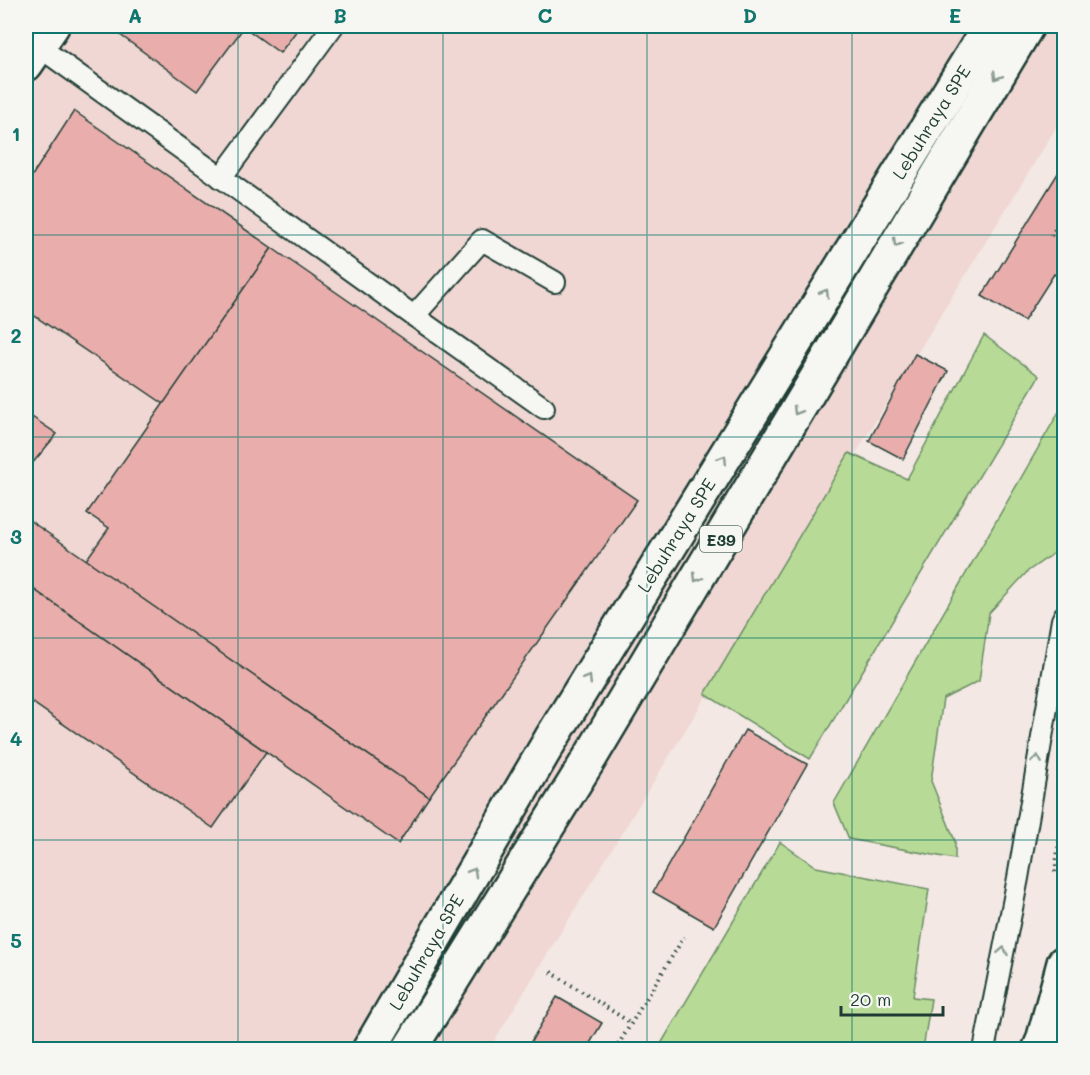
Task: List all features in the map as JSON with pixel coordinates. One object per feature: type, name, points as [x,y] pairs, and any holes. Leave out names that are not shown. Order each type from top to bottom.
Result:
[{"type":"main road","name":"Lebuhraya SPE","points":[[369,1050],[554,734],[990,26]]},
{"type":"main road","name":"Lebuhraya SPE","points":[[410,1050],[585,766],[1027,26]]},
{"type":"main road","points":[[1039,1050],[1065,963]]},
{"type":"lane","points":[[221,178],[333,26]]},
{"type":"lane","points":[[38,45],[544,408]]},
{"type":"lane","points":[[414,316],[482,240],[555,282]]},
{"type":"lane","points":[[984,1050],[1018,878],[1062,620],[1065,616]]},
{"type":"path","points":[[1051,236],[1065,215]]},
{"type":"path","points":[[1055,872],[1065,806]]},
{"type":"path","points":[[615,1050],[684,937]]},
{"type":"path","points":[[551,972],[631,1023]]},
{"type":"shaded area","points":[[26,26],[1064,26],[1064,115],[489,1049],[26,1049]]},
{"type":"green space","points":[[984,335],[1039,376],[810,759],[705,694],[849,453],[907,479]]},
{"type":"green space","points":[[1064,403],[1064,546],[1028,571],[989,613],[979,681],[943,699],[931,781],[955,841],[955,859],[849,839],[834,803]]},
{"type":"green space","points":[[780,842],[816,867],[929,889],[913,997],[931,999],[923,1049],[658,1049]]},
{"type":"building","points":[[108,26],[300,26],[280,53],[244,27],[197,91]]},
{"type":"building","points":[[74,111],[272,248],[164,404],[26,310],[26,185]]},
{"type":"building","points":[[1060,170],[1064,172],[1064,280],[1054,274],[1024,321],[982,296]]},
{"type":"building","points":[[272,248],[637,500],[429,797],[86,560],[109,528],[87,513]]},
{"type":"building","points":[[915,354],[948,371],[903,459],[869,441]]},
{"type":"building","points":[[26,413],[57,434],[26,471]]},
{"type":"building","points":[[26,518],[429,797],[398,844],[26,584]]},
{"type":"building","points":[[26,584],[266,752],[213,828],[26,698]]},
{"type":"building","points":[[745,730],[807,764],[714,927],[653,892]]},
{"type":"building","points":[[557,997],[602,1023],[586,1050],[526,1050]]}]
